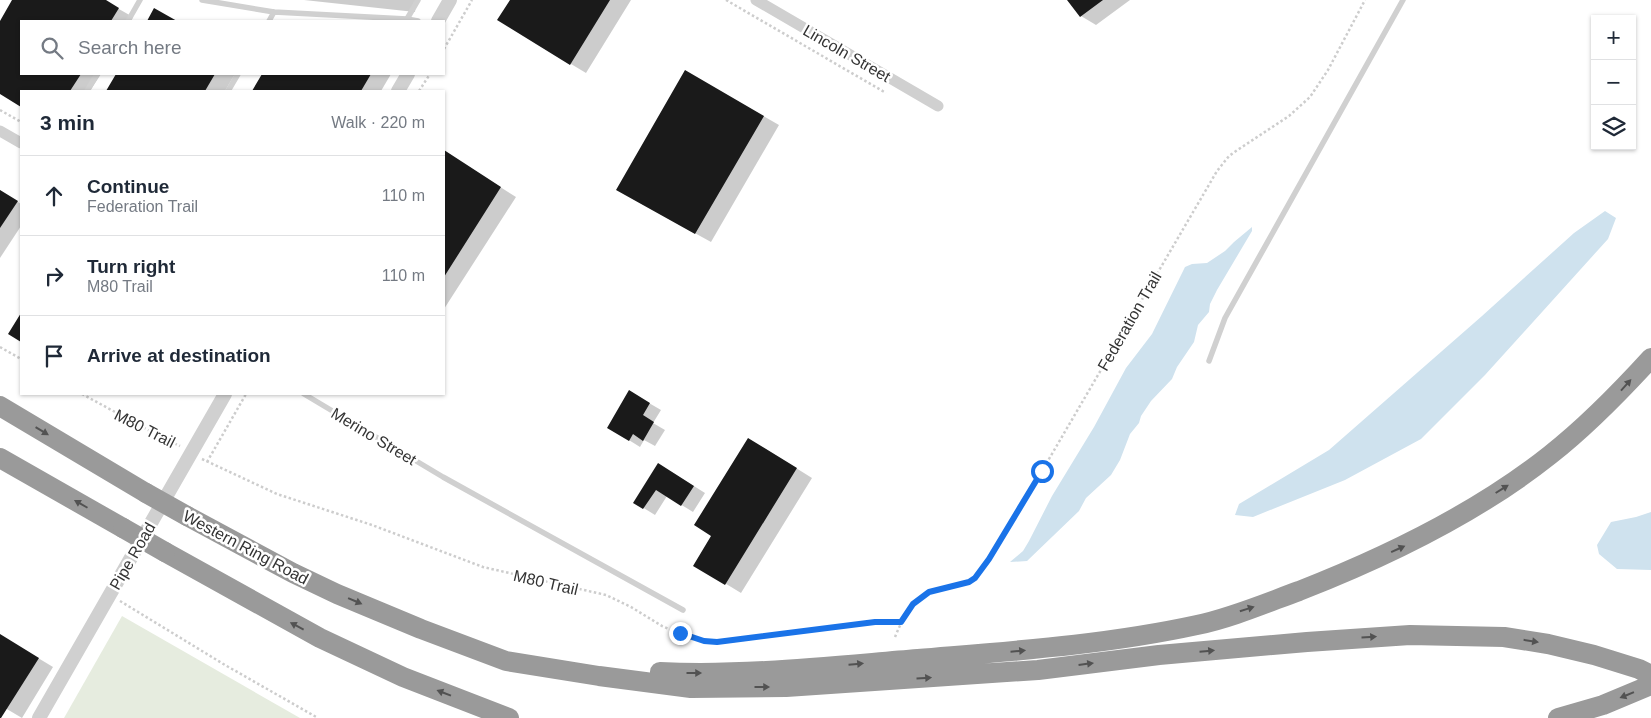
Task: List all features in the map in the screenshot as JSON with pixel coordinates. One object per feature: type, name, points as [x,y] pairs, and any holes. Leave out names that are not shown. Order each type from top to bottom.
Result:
[{"type":"highway","points":[[506,660],[601,669],[695,673],[785,670],[1042,649],[1133,638],[1201,624],[1263,604],[1335,577],[1409,544],[1461,514],[1506,487],[1551,455],[1614,398],[1651,358]]},
{"type":"highway","name":"Western Ring Road","points":[[0,406],[146,493],[293,573],[337,594],[421,629],[506,660]]},
{"type":"highway","points":[[0,458],[320,638],[403,677],[509,718]]},
{"type":"highway","points":[[506,660],[599,676],[691,688],[786,687],[1038,670],[1159,655],[1410,635],[1504,637],[1548,644],[1594,655],[1639,669],[1651,675]]},
{"type":"highway","points":[[1558,718],[1603,705],[1651,685]]},
{"type":"highway","points":[[490,710],[517,718]]},
{"type":"street","points":[[439,20],[450,0]]},
{"type":"street","name":"Lincoln Street","points":[[756,0],[938,106]]},
{"type":"street","points":[[399,90],[407,75]]},
{"type":"street","points":[[0,131],[20,142]]},
{"type":"street","name":"Pipe Road","points":[[39,718],[224,395]]},
{"type":"lane","points":[[129,20],[140,0]]},
{"type":"lane","points":[[202,0],[274,12],[412,20]]},
{"type":"lane","points":[[406,19],[418,0]]},
{"type":"lane","points":[[1209,362],[1225,318],[1404,0]]},
{"type":"lane","points":[[270,20],[274,12]]},
{"type":"lane","points":[[88,90],[96,75]]},
{"type":"lane","points":[[229,90],[237,75]]},
{"type":"lane","name":"Merino Street","points":[[306,395],[443,478],[684,610]]},
{"type":"path","points":[[445,47],[472,0]]},
{"type":"path","points":[[726,0],[886,93]]},
{"type":"path","name":"Federation Trail","points":[[894,637],[913,604],[920,598],[940,588],[969,582],[982,570],[1217,171],[1229,156],[1289,116],[1310,97],[1328,70],[1365,0]]},
{"type":"path","points":[[421,90],[429,75]]},
{"type":"path","points":[[0,110],[20,121]]},
{"type":"path","points":[[0,347],[20,358]]},
{"type":"path","name":"M80 Trail","points":[[84,395],[182,447]]},
{"type":"path","points":[[207,462],[245,395]]},
{"type":"path","name":"M80 Trail","points":[[201,458],[292,500],[372,525],[483,567],[606,595],[625,603],[662,626],[690,638],[717,642],[875,622],[901,622]]},
{"type":"path","points":[[110,595],[225,665],[318,718]]},
{"type":"shaded area","points":[[122,616],[300,718],[64,718]]},
{"type":"water","points":[[1605,211],[1616,218],[1608,239],[1485,375],[1421,439],[1345,480],[1253,517],[1235,515],[1239,504],[1329,450],[1574,233]]},
{"type":"water","points":[[1252,227],[1252,231],[1217,290],[1210,304],[1209,312],[1198,325],[1194,342],[1177,367],[1172,379],[1151,401],[1141,416],[1139,423],[1130,434],[1120,460],[1111,475],[1086,498],[1079,511],[1027,561],[1010,562],[1023,551],[1052,496],[1094,427],[1126,368],[1152,334],[1185,267],[1192,264],[1207,263],[1225,251]]},
{"type":"water","points":[[1651,512],[1651,570],[1617,569],[1599,554],[1597,545],[1611,522]]},
{"type":"building","points":[[12,0],[106,0],[119,8],[112,20],[20,20],[20,75],[80,75],[71,90],[20,90],[20,106],[0,94],[0,21]]},
{"type":"building","points":[[510,0],[610,0],[570,65],[497,20]]},
{"type":"building","points":[[1067,0],[1103,0],[1080,17]]},
{"type":"building","points":[[154,8],[175,20],[148,20]]},
{"type":"building","points":[[685,70],[764,116],[695,234],[616,190]]},
{"type":"building","points":[[115,75],[214,75],[206,90],[107,90]]},
{"type":"building","points":[[261,75],[370,75],[362,90],[253,90]]},
{"type":"building","points":[[445,151],[501,187],[445,275]]},
{"type":"building","points":[[0,190],[18,201],[0,228]]},
{"type":"building","points":[[20,315],[20,341],[8,334]]},
{"type":"building","points":[[629,390],[650,403],[643,415],[654,422],[643,441],[633,434],[629,441],[607,428]]},
{"type":"building","points":[[748,438],[797,468],[725,585],[693,566],[711,536],[694,525]]},
{"type":"building","points":[[658,463],[694,486],[681,506],[656,490],[643,509],[633,503]]},
{"type":"building","points":[[0,634],[39,658],[1,718],[0,718]]},
{"type":"route","points":[[680,633],[690,638],[717,642],[875,622],[901,622],[913,604],[929,592],[969,582],[975,578],[989,559],[1042,471]]}]
